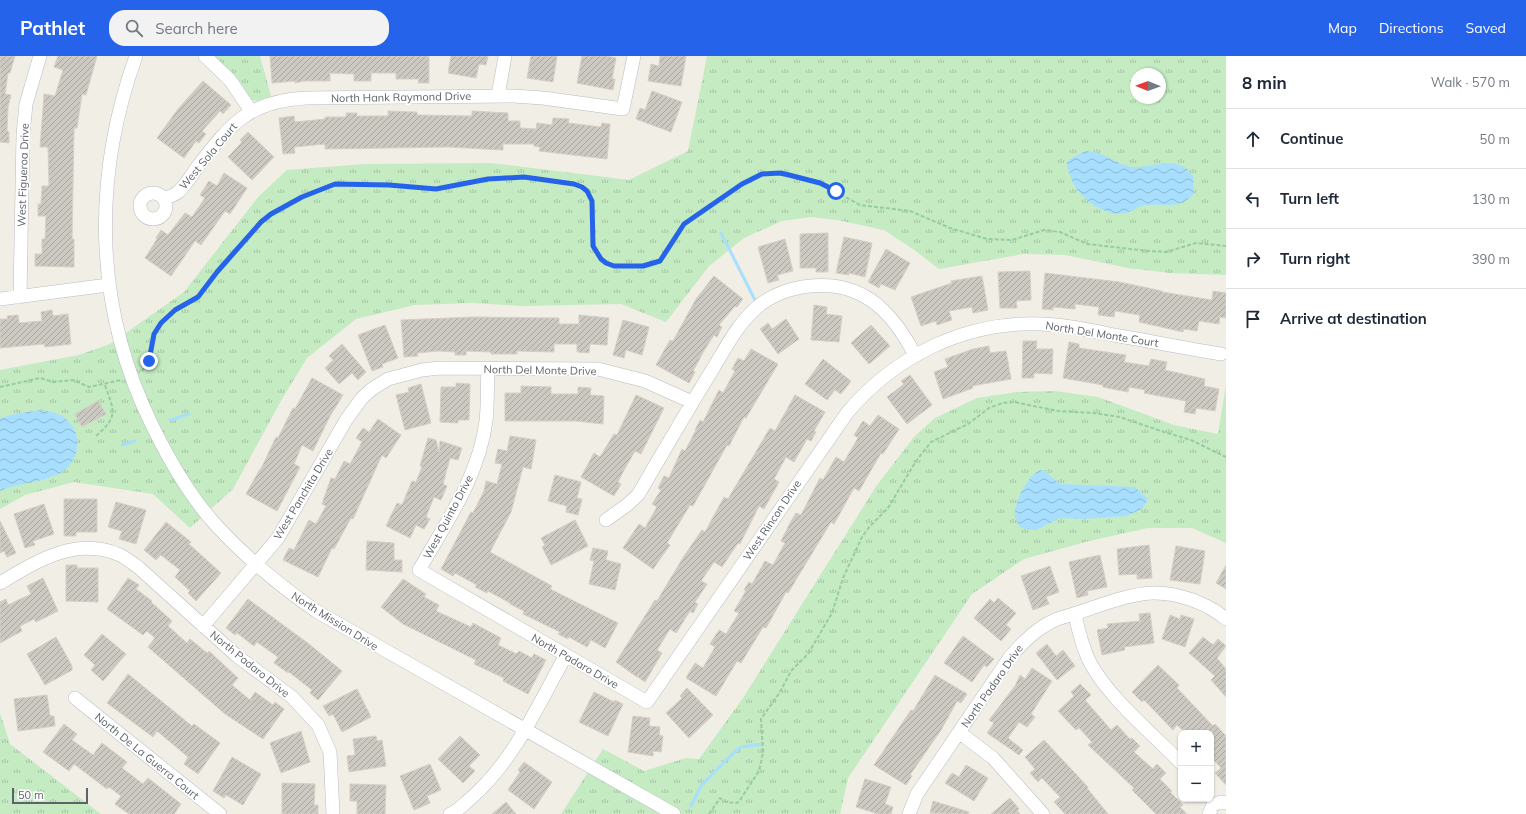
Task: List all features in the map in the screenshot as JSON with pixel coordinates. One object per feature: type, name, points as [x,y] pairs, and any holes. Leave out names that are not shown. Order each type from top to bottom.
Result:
[{"type":"street","name":"West Figueroa Drive","points":[[20,297],[23,135],[26,104],[40,56]]},
{"type":"street","name":"North Mission Drive","points":[[136,56],[126,85],[110,151],[105,209],[108,285],[121,345],[135,390],[159,441],[198,503],[215,524],[256,565],[289,592],[316,611],[674,814]]},
{"type":"street","points":[[205,56],[230,80],[251,111]]},
{"type":"street","points":[[498,96],[505,56]]},
{"type":"street","name":"North Hank Raymond Drive","points":[[251,111],[274,102],[295,98],[498,96],[543,98],[623,109],[634,56]]},
{"type":"street","name":"West Sola Court","points":[[164,199],[178,192],[227,131],[251,111]]},
{"type":"street","points":[[0,299],[108,285]]},
{"type":"street","points":[[606,520],[628,505],[638,495],[692,402],[737,330],[748,316],[760,305],[773,297],[797,288],[812,286],[840,287],[853,290],[877,304],[896,323],[915,355]]},
{"type":"street","name":"North Del Monte Court","points":[[915,355],[972,331],[1023,324],[1062,326],[1221,354]]},
{"type":"street","name":"West Rincon Drive","points":[[647,702],[847,413],[872,386],[915,355]]},
{"type":"street","name":"North Del Monte Drive","points":[[408,373],[440,368],[598,370],[645,381],[692,402]]},
{"type":"street","name":"West Quinto Drive","points":[[419,570],[462,495],[476,462],[486,421],[488,369]]},
{"type":"street","name":"West Panchita Drive","points":[[203,626],[256,565],[286,527],[346,420],[362,398],[372,389],[388,379],[408,373]]},
{"type":"street","name":"North Padaro Drive","points":[[0,583],[46,556],[61,551],[75,549],[107,551],[121,555],[138,567],[237,656],[292,697],[318,725],[330,752],[333,814]]},
{"type":"street","name":"North Padaro Drive","points":[[419,570],[647,702]]},
{"type":"street","name":"North Padaro Drive","points":[[909,814],[916,794],[960,733],[1010,657],[1022,642],[1045,624],[1056,619],[1135,595],[1151,593],[1188,598],[1206,606],[1226,618]]},
{"type":"street","points":[[1075,614],[1083,645],[1095,671],[1110,691],[1178,760]]},
{"type":"street","points":[[450,814],[480,790],[497,771],[524,730],[566,655]]},
{"type":"street","name":"North De La Guerra Court","points":[[75,698],[220,814]]},
{"type":"street","points":[[960,733],[993,758],[1043,814]]},
{"type":"street","points":[[1209,814],[1210,808],[1218,800]]},
{"type":"path","points":[[140,372],[149,361],[154,334],[161,323],[175,310],[198,297],[217,272],[261,222],[271,214],[297,199],[335,184],[389,185],[436,189],[488,179],[524,177],[574,184],[587,191],[592,201],[592,235],[597,253],[606,263],[614,266],[649,266],[660,261],[684,224],[742,184],[762,174],[771,173],[785,174],[820,183],[860,205],[910,211],[945,226],[987,239],[1012,240],[1044,230],[1060,232],[1081,242],[1092,245],[1148,251],[1166,252],[1196,243],[1226,246]]},
{"type":"path","points":[[0,387],[40,378],[54,382],[73,380],[89,387],[122,380]]},
{"type":"path","points":[[96,436],[110,422],[114,413],[105,384]]},
{"type":"path","points":[[708,814],[720,798],[731,803],[736,803],[740,800],[759,771],[763,753],[761,719],[780,692],[791,671],[808,654],[832,613],[843,578],[862,537],[870,526],[888,508],[916,461],[931,442],[968,424],[989,408],[1003,403],[1014,402],[1058,411],[1093,413],[1120,417],[1191,440],[1226,457]]},
{"type":"green space","points":[[213,56],[260,56],[271,96],[258,101],[252,100],[238,79]]},
{"type":"green space","points":[[707,56],[1226,56],[1226,275],[1170,273],[1128,268],[1065,255],[1023,254],[939,269],[913,249],[884,230],[837,220],[811,217],[782,221],[744,238],[709,266],[666,322],[621,304],[521,306],[471,303],[415,305],[356,319],[307,358],[282,399],[233,489],[190,528],[153,494],[74,482],[25,495],[0,509],[0,370],[79,355],[110,344],[184,292],[259,196],[287,170],[364,164],[491,163],[629,180],[688,151]]},
{"type":"green space","points":[[1226,385],[1226,543],[1192,528],[1148,528],[1089,541],[1024,559],[972,594],[848,778],[840,814],[561,814],[603,749],[644,771],[686,758],[699,759],[743,698],[877,485],[914,437],[935,418],[977,398],[1017,392],[1055,391],[1098,397],[1174,425],[1218,434]]},
{"type":"green space","points":[[0,713],[10,744],[101,814],[0,814]]},
{"type":"water","points":[[1085,151],[1092,151],[1104,155],[1128,166],[1135,167],[1166,163],[1181,165],[1193,176],[1194,193],[1190,198],[1179,204],[1146,205],[1126,213],[1118,214],[1101,209],[1086,199],[1079,192],[1074,185],[1068,169],[1068,160]]},
{"type":"water","points":[[41,410],[52,412],[65,418],[72,426],[76,434],[77,445],[76,453],[71,463],[64,471],[55,476],[44,480],[10,487],[0,491],[0,418],[19,413]]},
{"type":"water","points":[[1040,470],[1047,471],[1051,477],[1061,484],[1135,487],[1148,499],[1142,509],[1126,516],[1082,519],[1060,518],[1036,530],[1021,528],[1015,518],[1016,504],[1026,484],[1035,473]]},
{"type":"building","points":[[0,56],[15,56],[10,73],[8,73],[5,94],[11,95],[8,107],[7,131],[9,132],[9,143],[0,142]]},
{"type":"building","points":[[58,56],[97,56],[86,95],[82,94],[77,128],[74,128],[72,239],[74,239],[74,267],[35,266],[35,254],[42,254],[42,239],[45,239],[46,216],[38,216],[38,204],[41,204],[42,186],[49,186],[48,147],[40,147],[44,94],[55,96],[63,70],[54,67]]},
{"type":"building","points":[[270,56],[429,56],[429,83],[418,83],[419,79],[396,79],[396,73],[371,73],[371,81],[354,81],[354,74],[330,73],[330,81],[304,81],[295,83],[295,81],[272,83]]},
{"type":"building","points":[[451,56],[488,56],[486,65],[479,64],[476,78],[448,73]]},
{"type":"building","points":[[531,56],[557,56],[553,82],[527,78]]},
{"type":"building","points":[[582,56],[606,56],[616,58],[612,79],[615,79],[613,90],[577,83]]},
{"type":"building","points":[[660,56],[686,56],[681,86],[648,81],[651,64],[659,66]]},
{"type":"building","points":[[203,81],[231,105],[223,114],[220,111],[202,131],[206,134],[199,143],[196,141],[184,158],[157,138],[178,109]]},
{"type":"building","points":[[652,91],[682,102],[671,132],[636,119],[640,108],[645,110]]},
{"type":"building","points":[[388,111],[417,112],[417,115],[472,116],[472,111],[508,113],[508,121],[520,121],[520,128],[536,129],[537,123],[552,125],[553,118],[569,119],[568,123],[601,127],[602,123],[610,124],[607,159],[539,151],[540,147],[534,146],[534,144],[503,144],[503,150],[449,147],[325,149],[325,144],[294,147],[295,153],[283,154],[279,118],[294,116],[295,122],[325,119],[325,117],[346,117],[346,113],[357,113],[357,116],[388,116]]},
{"type":"building","points":[[248,132],[274,157],[252,180],[228,157],[242,142],[240,140]]},
{"type":"building","points":[[224,173],[247,188],[230,214],[225,211],[201,245],[195,241],[171,276],[145,258],[161,230],[168,235],[185,213],[192,217],[205,198],[200,195],[209,181],[217,186]]},
{"type":"building","points":[[828,233],[828,272],[816,272],[816,268],[800,268],[800,234]]},
{"type":"building","points":[[844,237],[872,243],[865,277],[849,273],[849,275],[836,273]]},
{"type":"building","points":[[785,239],[793,271],[777,275],[779,280],[768,283],[758,247]]},
{"type":"building","points":[[886,249],[910,263],[895,290],[881,284],[879,288],[868,282]]},
{"type":"building","points":[[1030,271],[1031,300],[1016,301],[1017,308],[1000,308],[998,272]]},
{"type":"building","points":[[1045,273],[1119,282],[1162,292],[1212,300],[1213,291],[1226,293],[1226,318],[1220,317],[1219,324],[1199,321],[1197,331],[1184,329],[1183,332],[1139,322],[1140,315],[1115,311],[1114,317],[1098,315],[1099,307],[1075,304],[1075,309],[1053,307],[1053,310],[1042,309]]},
{"type":"building","points":[[714,276],[743,299],[719,325],[722,327],[717,337],[714,335],[705,349],[693,371],[695,372],[689,383],[656,365],[670,340],[673,341],[696,299]]},
{"type":"building","points":[[982,276],[988,310],[973,313],[972,307],[949,311],[952,320],[937,325],[936,321],[921,326],[911,297],[952,283],[951,281]]},
{"type":"building","points":[[814,305],[827,307],[826,314],[842,316],[839,342],[811,340]]},
{"type":"building","points":[[52,310],[53,316],[68,314],[71,344],[45,347],[44,344],[0,348],[0,319],[8,319],[7,316],[18,315],[19,323],[42,321],[41,312]]},
{"type":"building","points":[[579,315],[609,318],[607,345],[590,344],[589,353],[577,352],[577,344],[554,344],[554,352],[517,351],[517,354],[491,354],[491,352],[466,351],[466,355],[455,355],[455,352],[438,351],[417,353],[418,356],[404,357],[401,320],[473,317],[559,318],[559,324],[579,324]]},
{"type":"building","points":[[786,319],[799,339],[778,354],[760,329],[768,323],[772,329]]},
{"type":"building","points":[[623,320],[649,327],[642,355],[626,350],[624,358],[613,355]]},
{"type":"building","points":[[385,325],[398,358],[382,364],[383,367],[372,371],[358,335]]},
{"type":"building","points":[[871,325],[890,346],[869,364],[851,343]]},
{"type":"building","points":[[1023,341],[1037,341],[1036,349],[1053,349],[1052,374],[1034,373],[1034,378],[1022,378]]},
{"type":"building","points":[[1069,342],[1079,344],[1079,348],[1126,355],[1124,362],[1149,366],[1151,359],[1167,362],[1165,370],[1205,379],[1204,386],[1219,389],[1215,411],[1196,408],[1195,414],[1184,412],[1186,401],[1144,393],[1145,390],[1129,387],[1128,392],[1103,387],[1103,385],[1063,378]]},
{"type":"building","points":[[342,344],[366,372],[358,380],[352,373],[339,384],[325,368],[333,360],[329,356]]},
{"type":"building","points":[[989,346],[990,353],[1006,351],[1011,379],[972,386],[973,388],[943,399],[934,372],[948,367],[945,359],[973,349]]},
{"type":"building","points":[[751,349],[778,364],[746,418],[744,417],[729,446],[727,445],[693,506],[690,505],[667,543],[670,545],[653,569],[623,548],[639,524],[645,528],[657,507],[652,504],[661,490],[658,488],[664,476],[669,478],[682,449],[685,451],[700,420],[703,422],[719,390],[723,393],[735,371],[732,369],[738,358],[744,361]]},
{"type":"building","points":[[823,359],[851,381],[841,394],[835,390],[827,400],[805,384]]},
{"type":"building","points":[[910,375],[932,405],[907,424],[887,397],[904,384],[901,381]]},
{"type":"building","points":[[312,378],[343,395],[329,418],[313,451],[302,445],[294,464],[300,467],[277,511],[246,494],[261,469],[276,437],[278,438],[293,408],[295,409]]},
{"type":"building","points":[[456,383],[470,384],[469,420],[458,420],[458,423],[440,422],[441,387],[456,387]]},
{"type":"building","points":[[421,384],[431,423],[405,430],[396,395],[409,392],[408,388]]},
{"type":"building","points":[[521,386],[551,387],[551,394],[578,394],[578,387],[591,388],[590,395],[604,396],[603,424],[576,421],[505,421],[505,393],[521,393]]},
{"type":"building","points":[[636,395],[664,408],[641,454],[635,451],[624,470],[618,482],[621,484],[614,496],[581,477],[594,453],[600,457],[614,434],[617,435]]},
{"type":"building","points":[[795,395],[825,412],[814,431],[816,432],[811,441],[807,439],[794,462],[786,457],[774,479],[779,482],[764,509],[759,506],[740,544],[738,543],[722,567],[714,562],[701,581],[707,584],[695,602],[698,604],[693,613],[690,611],[676,633],[670,629],[657,650],[662,653],[645,682],[638,677],[639,673],[637,677],[616,662],[655,600],[657,601],[684,556],[702,530],[705,532],[724,497],[728,499],[770,428],[775,431]]},
{"type":"building","points":[[98,401],[106,414],[82,427],[75,414]]},
{"type":"building","points":[[878,415],[899,429],[883,454],[881,453],[859,491],[854,488],[834,524],[831,522],[788,593],[786,592],[766,628],[763,627],[741,663],[737,661],[716,696],[686,678],[695,663],[703,668],[715,647],[710,644],[719,630],[726,634],[739,613],[734,611],[746,591],[744,590],[749,582],[752,584],[765,561],[773,565],[785,543],[781,541],[790,523],[796,513],[801,515],[820,478],[823,480],[836,457],[844,462],[858,438],[854,435],[863,421],[870,426]]},
{"type":"building","points":[[378,419],[401,435],[386,458],[382,455],[353,519],[351,518],[334,549],[332,548],[318,577],[283,560],[289,548],[294,550],[309,520],[316,524],[326,506],[322,504],[331,478],[335,479],[344,461],[350,464],[362,442],[356,438],[363,428],[369,432]]},
{"type":"building","points":[[510,436],[536,440],[531,469],[523,467],[511,512],[490,552],[552,586],[550,589],[618,623],[605,648],[591,640],[587,647],[569,637],[568,639],[558,634],[560,632],[523,614],[524,611],[510,603],[488,591],[487,593],[475,587],[477,585],[455,573],[453,576],[441,569],[471,512],[473,513],[484,491],[486,481],[497,484],[502,464],[495,463],[498,449],[507,451]]},
{"type":"building","points":[[428,438],[436,440],[439,452],[440,441],[462,448],[458,460],[450,458],[443,484],[447,486],[441,500],[434,497],[426,517],[430,519],[424,529],[416,525],[410,538],[386,526],[397,503],[402,505],[412,481],[416,482],[422,467],[420,466]]},
{"type":"building","points":[[555,475],[581,482],[577,498],[582,499],[578,515],[566,512],[567,506],[548,501]]},
{"type":"building","points":[[64,499],[97,499],[97,532],[76,532],[76,536],[64,536]]},
{"type":"building","points":[[116,502],[146,510],[136,544],[119,539],[122,531],[108,527]]},
{"type":"building","points":[[44,504],[54,534],[33,541],[35,545],[25,548],[14,514]]},
{"type":"building","points":[[575,520],[588,546],[551,565],[542,547],[545,545],[541,538]]},
{"type":"building","points":[[0,521],[16,553],[7,557],[4,551],[0,553]]},
{"type":"building","points":[[166,522],[191,542],[189,544],[221,573],[196,601],[188,593],[190,591],[175,577],[180,570],[161,555],[156,560],[144,550]]},
{"type":"building","points":[[367,541],[394,543],[394,560],[402,560],[402,572],[366,570]]},
{"type":"building","points":[[1149,545],[1152,578],[1137,579],[1137,574],[1119,575],[1117,549]]},
{"type":"building","points":[[1176,546],[1205,551],[1200,584],[1170,580]]},
{"type":"building","points":[[593,548],[608,551],[606,560],[621,564],[615,590],[589,584],[594,561],[590,560]]},
{"type":"building","points":[[1100,555],[1107,587],[1087,591],[1088,595],[1077,598],[1069,562]]},
{"type":"building","points":[[66,565],[77,565],[77,568],[98,568],[98,602],[66,601]]},
{"type":"building","points":[[1226,565],[1226,589],[1216,583]]},
{"type":"building","points":[[1050,566],[1059,592],[1046,597],[1049,604],[1033,610],[1021,576]]},
{"type":"building","points":[[43,578],[58,611],[36,622],[34,619],[20,626],[22,631],[0,643],[0,602],[6,599],[8,605],[31,594],[27,586]]},
{"type":"building","points":[[128,578],[139,585],[136,589],[152,601],[151,602],[172,621],[168,626],[187,643],[190,639],[207,653],[209,651],[238,678],[232,685],[250,700],[255,692],[273,705],[275,702],[284,709],[263,739],[225,714],[148,647],[155,638],[147,631],[143,635],[107,609]]},
{"type":"building","points":[[403,579],[426,594],[424,597],[439,605],[436,611],[471,627],[473,623],[501,638],[498,645],[517,654],[519,651],[532,658],[534,654],[546,660],[528,694],[503,681],[504,678],[474,664],[476,660],[403,624],[381,607]]},
{"type":"building","points":[[998,598],[1016,613],[1006,625],[1011,629],[1001,641],[974,618],[990,599],[994,603]]},
{"type":"building","points":[[248,599],[309,644],[342,671],[318,700],[310,693],[312,690],[289,672],[288,673],[274,663],[278,657],[257,642],[254,646],[237,633],[235,635],[226,628]]},
{"type":"building","points":[[1150,613],[1154,643],[1124,647],[1125,650],[1102,655],[1097,630],[1108,628],[1107,624],[1140,621],[1139,614]]},
{"type":"building","points":[[1170,615],[1180,619],[1181,615],[1194,619],[1185,647],[1162,639]]},
{"type":"building","points":[[102,634],[126,654],[103,681],[91,670],[95,665],[84,655]]},
{"type":"building","points":[[963,636],[994,659],[987,667],[984,665],[972,682],[944,663]]},
{"type":"building","points":[[56,637],[72,666],[72,670],[45,685],[27,654]]},
{"type":"building","points":[[1203,637],[1213,645],[1218,639],[1226,646],[1217,658],[1226,669],[1226,697],[1211,680],[1215,676],[1189,653]]},
{"type":"building","points":[[1047,644],[1056,656],[1063,650],[1075,666],[1057,680],[1036,653]]},
{"type":"building","points":[[1158,665],[1179,685],[1177,688],[1213,726],[1215,724],[1226,736],[1226,785],[1215,773],[1221,768],[1214,760],[1214,730],[1183,730],[1177,725],[1173,730],[1144,700],[1142,702],[1132,692]]},
{"type":"building","points":[[1032,668],[1052,681],[1031,714],[1035,717],[1027,727],[1019,722],[1008,738],[1023,750],[1019,755],[987,733],[994,723],[989,720],[1015,686],[1020,675],[1025,679]]},
{"type":"building","points":[[128,674],[192,726],[194,724],[220,743],[198,774],[184,764],[188,757],[157,731],[153,737],[107,703]]},
{"type":"building","points":[[935,675],[967,694],[961,703],[957,701],[941,730],[910,775],[912,776],[906,785],[874,765],[911,710],[913,711]]},
{"type":"building","points":[[1080,684],[1091,695],[1085,700],[1111,730],[1117,725],[1130,739],[1132,738],[1140,746],[1134,752],[1153,769],[1157,764],[1166,773],[1160,779],[1172,791],[1170,792],[1178,800],[1178,802],[1183,805],[1180,807],[1187,814],[1156,814],[1132,790],[1134,788],[1088,745],[1092,742],[1079,728],[1076,730],[1058,711],[1074,696],[1071,692]]},
{"type":"building","points":[[687,688],[713,715],[689,738],[666,713],[682,698],[680,696]]},
{"type":"building","points":[[357,689],[371,717],[342,732],[333,714],[329,716],[323,706]]},
{"type":"building","points":[[594,692],[614,702],[615,700],[623,704],[608,736],[579,722]]},
{"type":"building","points":[[47,695],[50,716],[54,716],[55,726],[18,731],[14,699]]},
{"type":"building","points":[[633,716],[650,718],[649,726],[660,727],[659,735],[663,736],[661,752],[653,751],[653,756],[628,752]]},
{"type":"building","points":[[64,724],[77,734],[72,740],[93,755],[102,743],[127,762],[122,768],[143,784],[148,778],[181,804],[174,814],[129,814],[115,804],[121,796],[109,787],[107,789],[74,764],[69,771],[43,752]]},
{"type":"building","points":[[301,731],[310,762],[281,773],[270,743]]},
{"type":"building","points":[[376,736],[377,741],[382,740],[386,766],[349,772],[347,756],[355,755],[353,739]]},
{"type":"building","points":[[460,736],[480,755],[469,766],[475,771],[463,783],[438,759]]},
{"type":"building","points":[[1044,740],[1088,787],[1087,788],[1108,814],[1065,814],[1054,802],[1060,797],[1042,778],[1038,782],[1030,773],[1035,769],[1025,757]]},
{"type":"building","points":[[232,757],[261,774],[243,805],[226,795],[224,798],[213,791]]},
{"type":"building","points":[[524,762],[552,782],[534,809],[508,790],[520,772],[518,770]]},
{"type":"building","points":[[430,764],[441,790],[427,796],[430,803],[414,810],[400,776]]},
{"type":"building","points":[[966,765],[988,778],[974,801],[945,783],[952,773],[959,777]]},
{"type":"building","points":[[865,779],[891,787],[885,804],[893,807],[891,814],[878,814],[856,807]]},
{"type":"building","points":[[282,783],[315,784],[314,805],[318,805],[318,814],[282,814]]},
{"type":"building","points":[[350,784],[386,785],[385,814],[357,814],[357,801],[350,801]]},
{"type":"building","points":[[1010,798],[1019,809],[1017,810],[1020,814],[991,814]]},
{"type":"building","points":[[933,801],[969,812],[968,814],[930,813]]},
{"type":"building","points":[[506,802],[516,814],[492,814]]},
{"type":"waterway","points":[[721,233],[755,300]]},
{"type":"waterway","points":[[170,420],[189,414]]},
{"type":"waterway","points":[[122,445],[135,441]]},
{"type":"waterway","points":[[691,806],[701,786],[730,756],[741,747],[763,744]]},
{"type":"route","points":[[149,361],[154,334],[161,323],[175,310],[198,297],[217,272],[261,222],[282,207],[324,187],[335,184],[389,185],[436,189],[449,188],[488,179],[536,177],[556,182],[574,184],[587,191],[592,201],[593,246],[601,259],[614,266],[649,266],[660,261],[684,224],[742,184],[762,174],[780,173],[789,175],[820,183],[836,191]]}]
